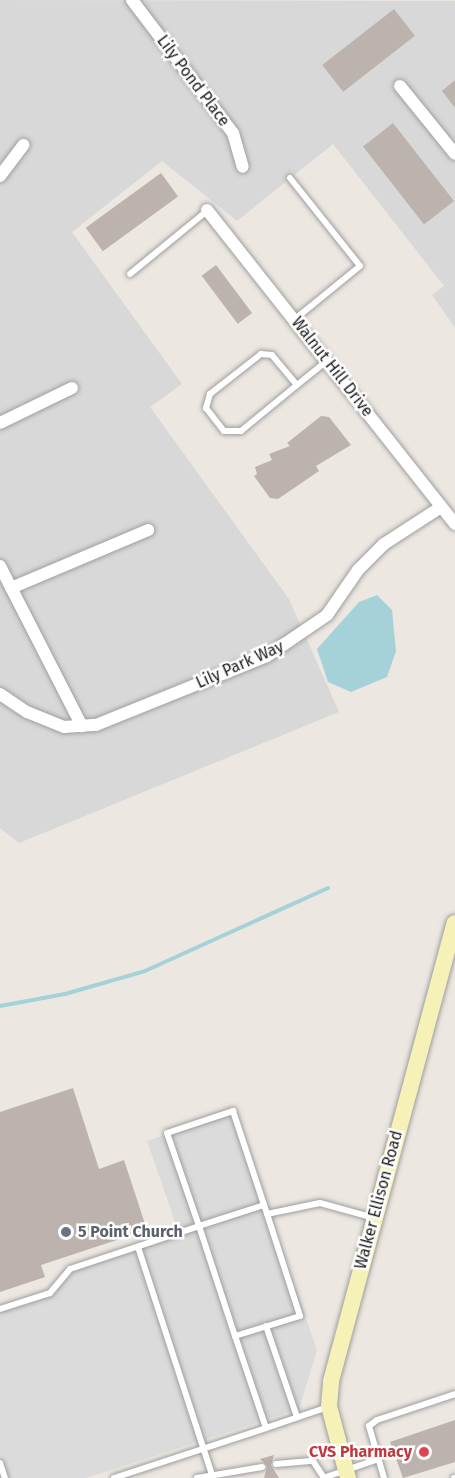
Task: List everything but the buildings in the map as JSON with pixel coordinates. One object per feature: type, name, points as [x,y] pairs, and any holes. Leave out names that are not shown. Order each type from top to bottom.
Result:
[{"type":"street","name":"Lily Pond Place","points":[[132,0],[233,133],[243,167]]},
{"type":"street","points":[[400,86],[455,154]]},
{"type":"street","points":[[0,176],[23,145]]},
{"type":"street","name":"Walnut Hill Drive","points":[[207,210],[455,524]]},
{"type":"street","points":[[0,423],[72,388]]},
{"type":"street","name":"Lily Park Way","points":[[0,694],[27,712],[64,727],[96,725],[267,656],[304,634],[327,615],[358,570],[384,544],[441,507]]},
{"type":"street","points":[[11,588],[148,530]]},
{"type":"street","points":[[0,566],[82,726]]},
{"type":"street","name":"Walker Ellison Road","points":[[346,1474],[329,1407],[331,1381],[455,923]]},
{"type":"lane","points":[[290,178],[360,266],[295,319]]},
{"type":"lane","points":[[129,274],[207,210]]},
{"type":"lane","points":[[297,385],[272,355],[261,354],[210,394],[206,408],[224,431],[241,431],[297,385],[327,360]]},
{"type":"lane","points":[[235,1336],[300,1316],[232,1111],[167,1133],[199,1226],[235,1336],[266,1428]]},
{"type":"lane","points":[[267,1214],[320,1203],[374,1218]]},
{"type":"lane","points":[[0,1310],[50,1293],[70,1269],[264,1205]]},
{"type":"lane","points":[[138,1246],[213,1476]]},
{"type":"lane","points":[[266,1326],[297,1417]]},
{"type":"lane","points":[[384,1478],[376,1460],[369,1426],[376,1420],[455,1394]]},
{"type":"lane","points":[[114,1478],[127,1476],[329,1407]]},
{"type":"lane","points":[[276,1464],[313,1461],[322,1477],[346,1474],[376,1460]]},
{"type":"lane","points":[[0,1462],[5,1478]]},
{"type":"lane","points":[[197,1478],[262,1467]]},
{"type":"shaded area","points":[[0,0],[455,1],[455,328],[432,295],[444,286],[333,144],[237,221],[162,161],[72,232],[182,384],[150,407],[289,599],[339,712],[19,843],[0,828]]},
{"type":"shaded area","points":[[233,1111],[317,1350],[299,1409],[86,1478],[0,1478],[0,1309],[50,1293],[70,1269],[179,1233],[147,1141]]},
{"type":"water","points":[[377,595],[392,610],[396,651],[387,677],[351,692],[328,682],[317,649],[359,602]]},
{"type":"waterway","points":[[0,1006],[65,994],[145,971],[328,888]]},
{"type":"place","name":"5 Point Church","points":[[66,1232]]},
{"type":"place","name":"CVS Pharmacy","points":[[424,1452]]}]
